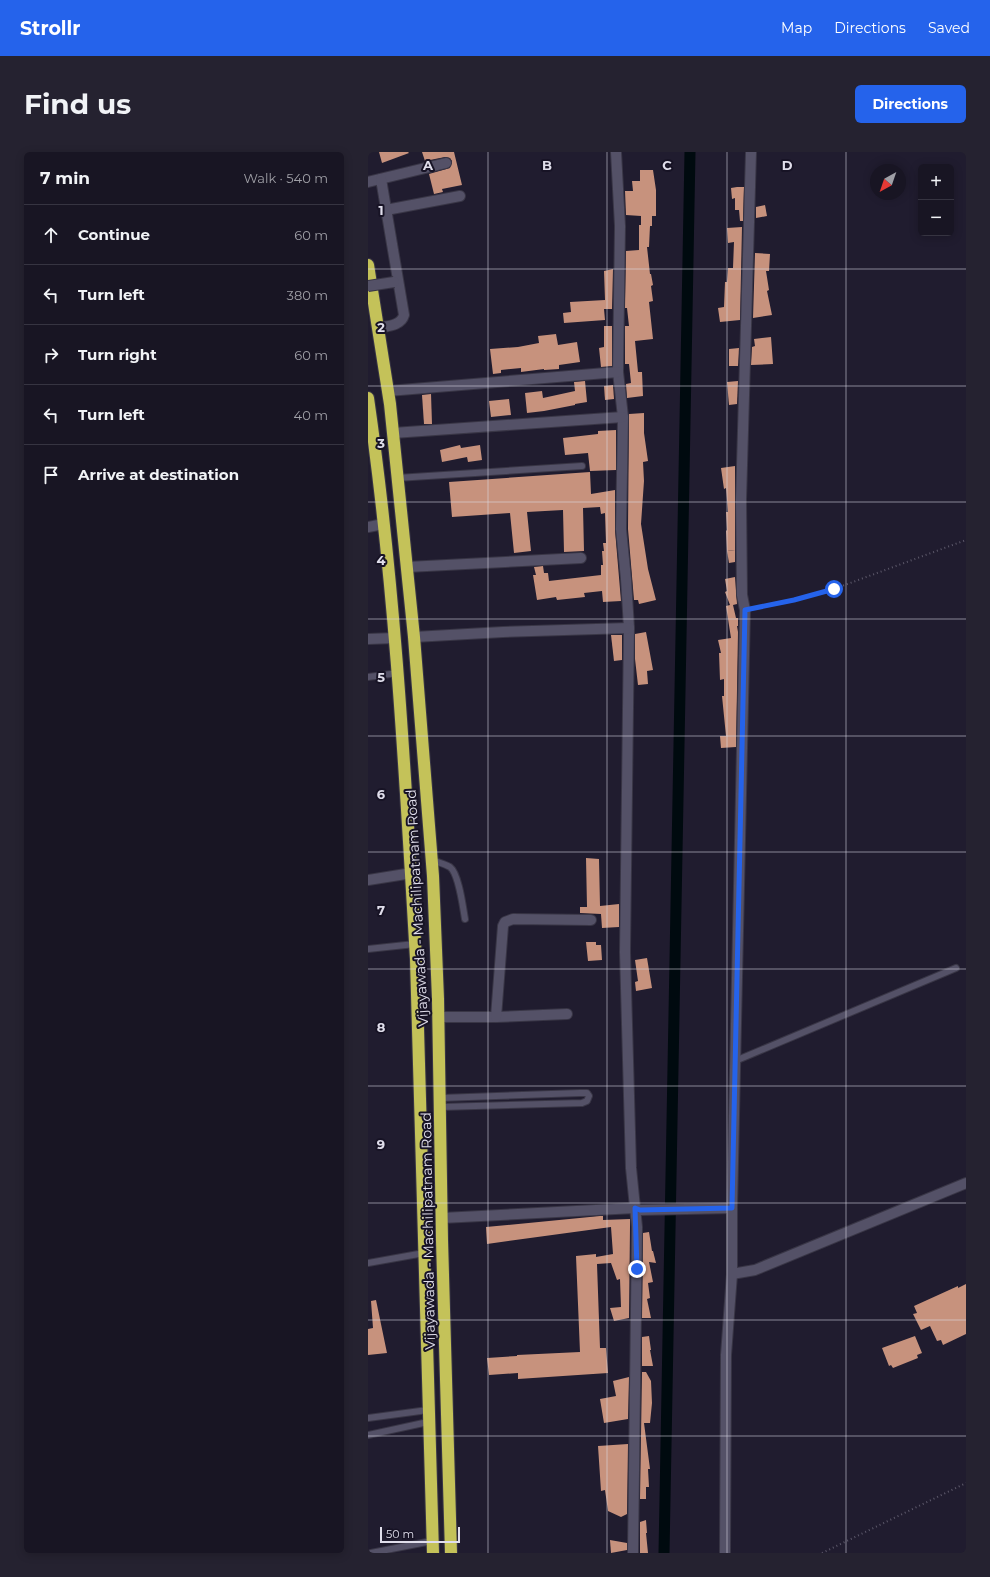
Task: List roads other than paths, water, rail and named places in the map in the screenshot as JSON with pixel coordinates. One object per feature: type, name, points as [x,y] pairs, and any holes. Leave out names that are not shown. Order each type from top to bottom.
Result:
[{"type":"highway","name":"Vijayawada - Machilipatnam Road","points":[[368,265],[388,391],[393,433],[414,637],[432,860],[439,1017],[446,1409],[451,1553]]},
{"type":"highway","name":"Vijayawada - Machilipatnam Road","points":[[368,398],[371,436],[383,524],[395,638],[412,873],[416,944],[428,1416],[433,1547]]},
{"type":"street","points":[[616,152],[620,226],[618,372],[622,417],[621,529],[629,628],[625,952],[631,1168],[638,1209],[633,1553]]},
{"type":"street","points":[[725,1553],[726,1355],[732,1274],[732,1208],[745,610],[742,595],[741,500],[751,152]]},
{"type":"street","points":[[368,182],[446,163]]},
{"type":"street","points":[[378,328],[400,322],[404,315],[381,179]]},
{"type":"street","points":[[386,210],[460,196]]},
{"type":"street","points":[[368,286],[394,282]]},
{"type":"street","points":[[388,391],[618,372]]},
{"type":"street","points":[[393,433],[622,417]]},
{"type":"street","points":[[368,527],[383,524]]},
{"type":"street","points":[[407,567],[581,558]]},
{"type":"street","points":[[414,637],[503,632],[629,628]]},
{"type":"street","points":[[368,639],[395,638]]},
{"type":"street","points":[[368,880],[412,873]]},
{"type":"street","points":[[496,1017],[503,926],[505,922],[512,919],[591,920]]},
{"type":"street","points":[[439,1017],[496,1017],[567,1014]]},
{"type":"street","points":[[732,1274],[755,1270],[966,1183]]},
{"type":"street","points":[[442,1218],[638,1209],[732,1208]]},
{"type":"lane","points":[[397,478],[582,466]]},
{"type":"lane","points":[[368,677],[398,673]]},
{"type":"lane","points":[[432,860],[450,867],[453,871],[466,919]]},
{"type":"lane","points":[[368,949],[416,944]]},
{"type":"lane","points":[[735,1060],[956,968]]},
{"type":"lane","points":[[580,1093],[589,1096],[587,1101],[582,1103],[441,1102],[580,1093]]},
{"type":"lane","points":[[368,1263],[424,1253]]},
{"type":"lane","points":[[368,1418],[428,1416]]},
{"type":"lane","points":[[368,1435],[428,1416]]},
{"type":"lane","points":[[371,1553],[433,1547]]},
{"type":"waterway","points":[[664,1553],[690,152]]}]
